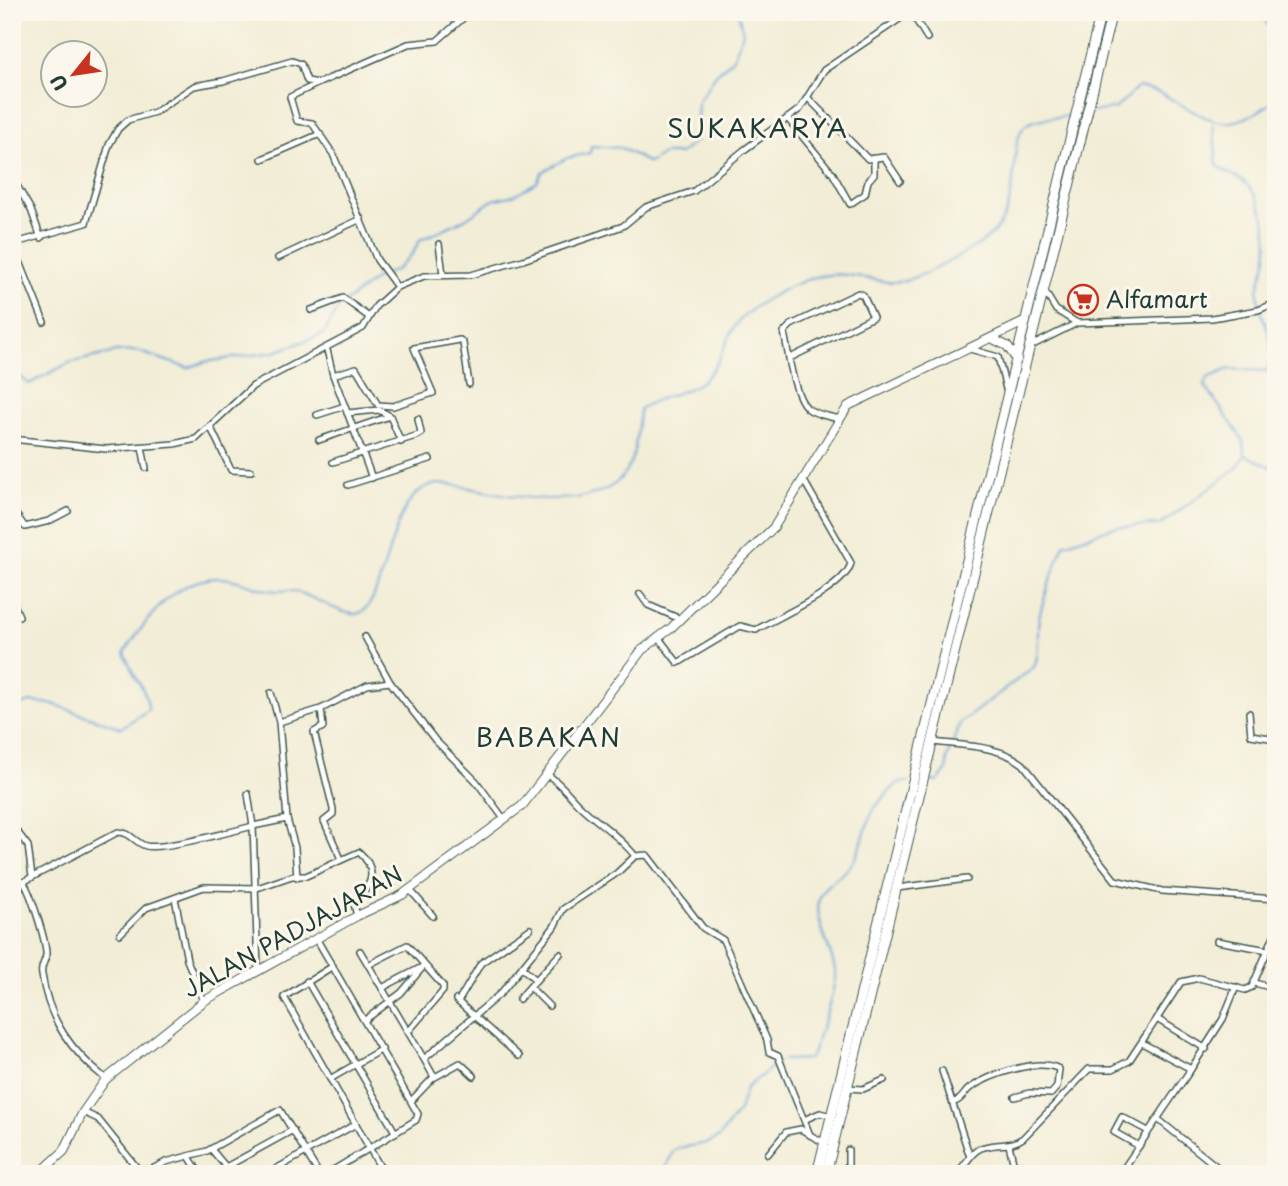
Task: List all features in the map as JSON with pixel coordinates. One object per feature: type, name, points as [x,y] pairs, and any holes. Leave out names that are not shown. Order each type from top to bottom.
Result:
[{"type":"main road","points":[[817,1174],[1004,437],[1030,346],[1077,146],[1101,12]]},
{"type":"main road","points":[[826,1174],[934,742],[1004,437],[1017,360],[1069,139],[1086,98],[1112,12]]},
{"type":"street","points":[[397,287],[377,260],[333,155],[312,123],[297,121],[290,98],[408,44],[437,41],[470,12]]},
{"type":"street","points":[[12,439],[106,449],[188,442],[211,428],[253,386],[327,350],[363,328],[369,317],[397,287],[424,276],[481,273],[623,226],[646,207],[694,191],[744,150],[788,119],[809,99],[824,70],[911,12],[926,38]]},
{"type":"street","points":[[44,322],[13,244],[87,222],[109,145],[118,129],[128,120],[155,113],[194,86],[223,81],[280,62],[299,62],[307,81],[319,83]]},
{"type":"street","points":[[809,99],[868,159],[884,157],[900,181]]},
{"type":"street","points":[[788,119],[833,174],[850,204],[866,194],[868,181],[874,174],[874,158]]},
{"type":"street","points":[[262,159],[320,134]]},
{"type":"street","points":[[12,177],[31,210],[41,237]]},
{"type":"street","points":[[278,258],[361,219]]},
{"type":"street","points":[[439,244],[443,274]]},
{"type":"street","points":[[1043,289],[1056,310],[1077,323]]},
{"type":"street","points":[[790,358],[873,317],[863,295],[858,293],[786,328],[784,332],[790,358],[806,407],[839,419]]},
{"type":"street","points":[[311,310],[343,298],[369,317]]},
{"type":"street","points":[[1030,346],[1077,323],[1212,318],[1258,310],[1276,303]]},
{"type":"street","name":"JALAN PADJAJARAN","points":[[43,1173],[64,1151],[82,1112],[106,1079],[204,1001],[316,938],[410,890],[522,806],[620,674],[642,650],[680,620],[774,527],[839,419],[855,401],[993,339],[1026,321]]},
{"type":"street","points":[[993,339],[1007,346],[1017,360]]},
{"type":"street","points":[[333,375],[356,368],[378,405],[401,404],[433,393],[414,348],[460,340],[463,342],[469,384]]},
{"type":"street","points":[[970,349],[998,357],[1009,396]]},
{"type":"street","points":[[327,350],[333,375],[372,478]]},
{"type":"street","points":[[317,415],[345,406]]},
{"type":"street","points":[[347,413],[379,410],[390,416],[401,442]]},
{"type":"street","points":[[319,440],[390,416]]},
{"type":"street","points":[[333,462],[364,455],[421,434],[418,419]]},
{"type":"street","points":[[211,428],[231,470],[251,471]]},
{"type":"street","points":[[142,447],[146,468]]},
{"type":"street","points":[[348,485],[430,459]]},
{"type":"street","points":[[658,637],[673,660],[680,663],[740,626],[756,630],[825,591],[849,573],[851,563],[804,481]]},
{"type":"street","points":[[12,509],[25,527],[49,522],[68,511]]},
{"type":"street","points":[[640,594],[648,605],[680,620]]},
{"type":"street","points":[[12,599],[19,616]]},
{"type":"street","points":[[365,637],[390,682],[435,740],[476,781],[504,819]]},
{"type":"street","points":[[279,722],[321,709],[367,685],[390,682]]},
{"type":"street","points":[[271,693],[279,722],[287,819],[295,848],[297,877]]},
{"type":"street","points":[[321,709],[323,727],[314,732],[333,814],[324,819],[341,859]]},
{"type":"street","points":[[1249,713],[1251,735],[1276,739]]},
{"type":"street","points":[[934,742],[1012,755],[1023,764],[1115,880],[1162,891],[1276,899]]},
{"type":"street","points":[[546,774],[563,786],[578,804],[635,856]]},
{"type":"street","points":[[248,794],[257,888],[258,970]]},
{"type":"street","points":[[12,883],[23,882],[118,832],[124,832],[148,847],[195,841],[287,819]]},
{"type":"street","points":[[12,825],[28,846],[33,877]]},
{"type":"street","points":[[120,934],[146,908],[204,887],[257,888],[315,872],[359,852],[366,859],[370,870],[369,890],[354,904],[357,916]]},
{"type":"street","points":[[424,1059],[502,993],[523,968],[563,909],[617,873],[635,856],[648,855],[704,928],[723,940],[767,1040],[769,1052],[778,1056],[806,1119],[810,1135]]},
{"type":"street","points":[[898,888],[967,879]]},
{"type":"street","points":[[23,882],[30,892],[46,950],[41,968],[51,1012],[73,1050],[106,1079]]},
{"type":"street","points":[[410,890],[433,916]]},
{"type":"street","points":[[175,898],[187,960],[204,1001]]},
{"type":"street","points":[[519,1056],[457,1001],[481,963],[530,929]]},
{"type":"street","points":[[955,1174],[970,1157],[989,1144],[1009,1145],[1030,1132],[1085,1072],[1093,1067],[1112,1069],[1125,1065],[1142,1044],[1181,982],[1188,978],[1250,989],[1255,983],[1276,931]]},
{"type":"street","points":[[316,938],[412,1100],[418,1117],[327,1174]]},
{"type":"street","points":[[1217,941],[1268,950]]},
{"type":"street","points":[[368,965],[405,945],[410,947],[444,988],[408,1032]]},
{"type":"street","points":[[360,951],[435,1077]]},
{"type":"street","points":[[520,999],[560,954]]},
{"type":"street","points":[[333,966],[284,997],[384,1174]]},
{"type":"street","points":[[365,1020],[391,1002],[424,966]]},
{"type":"street","points":[[382,988],[424,966]]},
{"type":"street","points":[[523,968],[536,981]]},
{"type":"street","points":[[307,981],[395,1132]]},
{"type":"street","points":[[1255,983],[1276,989]]},
{"type":"street","points":[[1120,1174],[1206,1049],[1236,987]]},
{"type":"street","points":[[530,988],[549,1006]]},
{"type":"street","points":[[1157,1019],[1206,1049]]},
{"type":"street","points":[[1142,1044],[1191,1069]]},
{"type":"street","points":[[330,1079],[382,1049]]},
{"type":"street","points":[[412,1100],[435,1077],[460,1063],[474,1076]]},
{"type":"street","points":[[954,1102],[960,1101],[971,1087],[1026,1065],[1049,1065],[1059,1069],[1057,1087],[1051,1094],[1029,1093],[1015,1097]]},
{"type":"street","points":[[942,1071],[970,1157]]},
{"type":"street","points":[[848,1088],[863,1089],[884,1080]]},
{"type":"street","points":[[82,1112],[98,1119],[105,1126],[142,1174],[166,1162],[190,1158],[211,1149],[277,1110],[282,1111],[319,1174]]},
{"type":"street","points":[[806,1119],[820,1112],[831,1116]]},
{"type":"street","points":[[1139,1146],[1114,1132],[1117,1121],[1123,1118],[1148,1131]]},
{"type":"street","points":[[1159,1119],[1226,1174]]},
{"type":"street","points":[[267,1174],[356,1124]]},
{"type":"street","points":[[768,1154],[786,1132],[801,1129],[825,1143]]},
{"type":"street","points":[[211,1149],[226,1167],[293,1130]]},
{"type":"street","points":[[1009,1145],[1016,1174]]},
{"type":"street","points":[[848,1150],[848,1174]]},
{"type":"street","points":[[831,1156],[847,1160]]},
{"type":"street","points":[[190,1158],[200,1174]]},
{"type":"waterway","points":[[12,370],[29,384],[69,363],[116,352],[137,351],[188,368],[204,362],[275,352],[324,334],[338,308],[378,277],[396,270],[413,253],[420,240],[465,219],[493,200],[514,195],[537,182],[542,172],[567,158],[590,153],[591,146],[621,148],[649,163],[663,154],[680,154],[696,140],[698,101],[715,76],[734,57],[743,33],[738,12]]},
{"type":"waterway","points":[[1264,12],[1264,18],[1276,39]]},
{"type":"waterway","points":[[1093,112],[1116,108],[1138,87],[1156,91],[1202,116],[1224,122],[1247,117],[1276,100]]},
{"type":"waterway","points":[[12,707],[31,702],[53,704],[121,728],[148,710],[145,696],[125,652],[164,602],[190,584],[205,579],[222,578],[268,590],[296,592],[348,613],[354,614],[365,609],[381,578],[403,513],[414,496],[428,486],[454,485],[541,499],[586,496],[605,490],[620,479],[631,462],[640,409],[695,386],[708,376],[738,322],[757,305],[793,285],[825,275],[899,282],[936,268],[972,249],[996,230],[1005,214],[1011,196],[1020,133],[1031,122],[1073,115]]},
{"type":"waterway","points":[[928,781],[938,781],[947,770],[947,758],[960,723],[1034,667],[1039,618],[1064,544],[1114,527],[1160,525],[1237,468],[1245,455],[1243,440],[1205,386],[1208,378],[1229,369],[1267,371],[1271,359],[1271,340],[1258,293],[1266,262],[1267,230],[1261,208],[1251,189],[1217,165],[1213,124]]},
{"type":"waterway","points":[[1245,455],[1276,469]]},
{"type":"waterway","points":[[783,1060],[810,1059],[833,989],[835,971],[819,917],[821,893],[855,859],[878,803],[898,783],[909,782]]},
{"type":"waterway","points":[[648,1174],[666,1167],[673,1151],[678,1148],[708,1143],[719,1137],[739,1111],[746,1088],[778,1062]]},
{"type":"place","name":"Alfamart","points":[[1083,300]]},
{"type":"district","name":"SUKAKARYA","points":[[758,129]]},
{"type":"district","name":"BABAKAN","points":[[549,738]]}]
